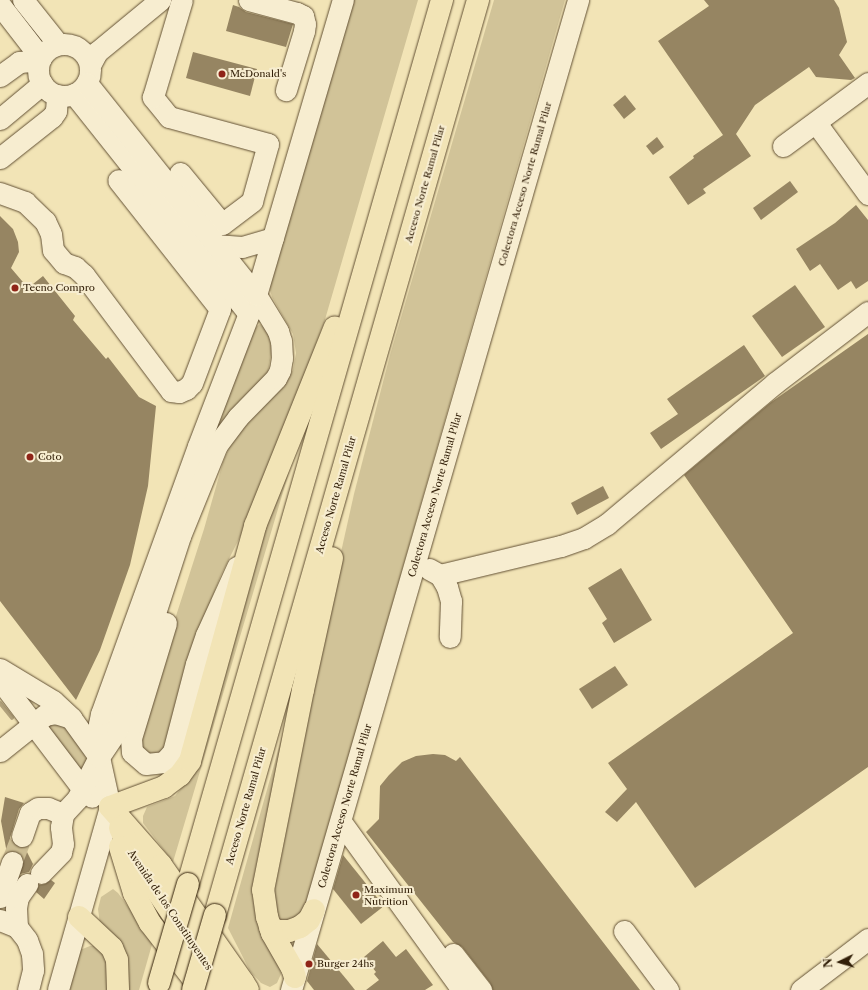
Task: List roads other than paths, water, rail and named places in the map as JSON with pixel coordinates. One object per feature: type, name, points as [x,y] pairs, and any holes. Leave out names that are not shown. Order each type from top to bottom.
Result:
[{"type":"main road","points":[[158,987],[442,0]]},
{"type":"main road","name":"Acceso Norte Ramal Pilar","points":[[193,990],[478,0]]},
{"type":"main road","points":[[110,807],[164,787],[180,775],[190,761],[255,526],[380,212]]},
{"type":"main road","points":[[297,986],[292,968],[272,933],[263,890],[303,690],[335,544],[352,436]]},
{"type":"main road","points":[[110,807],[124,864],[134,894],[150,923],[202,990]]},
{"type":"main road","points":[[110,807],[161,865],[248,990]]},
{"type":"main road","name":"Avenida de los Constituyentes","points":[[110,807],[131,853],[224,990]]},
{"type":"main road","points":[[270,927],[278,931],[289,931],[300,927],[309,920],[314,910]]},
{"type":"main road","points":[[79,918],[112,948],[117,960],[118,990]]},
{"type":"street","points":[[0,158],[52,117],[56,111],[61,78],[83,52],[68,46],[23,0]]},
{"type":"street","points":[[61,78],[45,52],[89,40],[138,0]]},
{"type":"street","points":[[0,119],[61,78],[96,52],[160,0]]},
{"type":"street","points":[[132,169],[166,184],[222,224],[252,201],[268,144],[169,117],[153,97],[182,0]]},
{"type":"street","points":[[249,0],[303,16],[305,24],[304,31],[281,89],[314,98]]},
{"type":"street","points":[[99,757],[99,724],[101,714],[198,446],[252,305],[344,0]]},
{"type":"street","name":"Colectora Acceso Norte Ramal Pilar","points":[[297,986],[314,910],[341,822],[578,0]]},
{"type":"street","points":[[0,6],[61,78],[132,169],[220,308],[192,383],[186,389],[179,392],[171,391],[84,275],[75,267],[64,263],[54,250],[51,234],[45,221],[24,202],[0,193]]},
{"type":"street","points":[[0,76],[19,62],[32,61],[61,78]]},
{"type":"street","points":[[783,146],[868,83]]},
{"type":"street","points":[[816,123],[868,194]]},
{"type":"street","points":[[166,184],[216,245],[252,305]]},
{"type":"street","points":[[28,990],[33,970],[32,954],[27,940],[8,924],[16,908],[18,897],[34,878],[61,852],[63,844],[61,827],[63,814],[77,800],[99,757],[116,730],[180,536],[217,445],[225,432],[276,378],[280,370],[282,351],[278,330],[252,305],[166,184]]},
{"type":"street","points":[[216,245],[242,246],[256,244],[273,238]]},
{"type":"street","points":[[440,575],[561,546],[584,538],[607,524],[775,383],[868,312]]},
{"type":"street","points":[[206,473],[190,549],[131,738],[132,752],[146,764],[164,762],[173,752],[196,664],[206,635],[255,526]]},
{"type":"street","points":[[416,561],[440,575],[447,587],[451,601],[450,637]]},
{"type":"street","name":"Avenida de los Constituyentes","points":[[0,669],[53,700],[71,718],[99,757],[110,807]]},
{"type":"street","points":[[0,680],[33,726],[82,788],[94,799],[110,807],[58,990]]},
{"type":"street","points":[[0,751],[33,726],[46,714],[55,713],[71,718]]},
{"type":"street","points":[[22,836],[30,814],[38,808],[48,808],[63,814]]},
{"type":"street","points":[[341,822],[462,990]]},
{"type":"street","points":[[366,840],[481,990]]},
{"type":"street","points":[[0,897],[12,862]]},
{"type":"street","points":[[624,931],[668,990]]},
{"type":"street","points":[[801,990],[868,939]]},
{"type":"waterway","points":[[0,703],[12,718]]},
{"type":"tunnel","points":[[12,862],[22,836]]},
{"type":"place","name":"McDonald's","points":[[222,74]]},
{"type":"place","name":"Tecno Compro","points":[[15,288]]},
{"type":"place","name":"Coto","points":[[30,457]]},
{"type":"place","name":"Maximum Nutrition","points":[[356,895]]},
{"type":"place","name":"Burger 24hs","points":[[309,964]]}]
